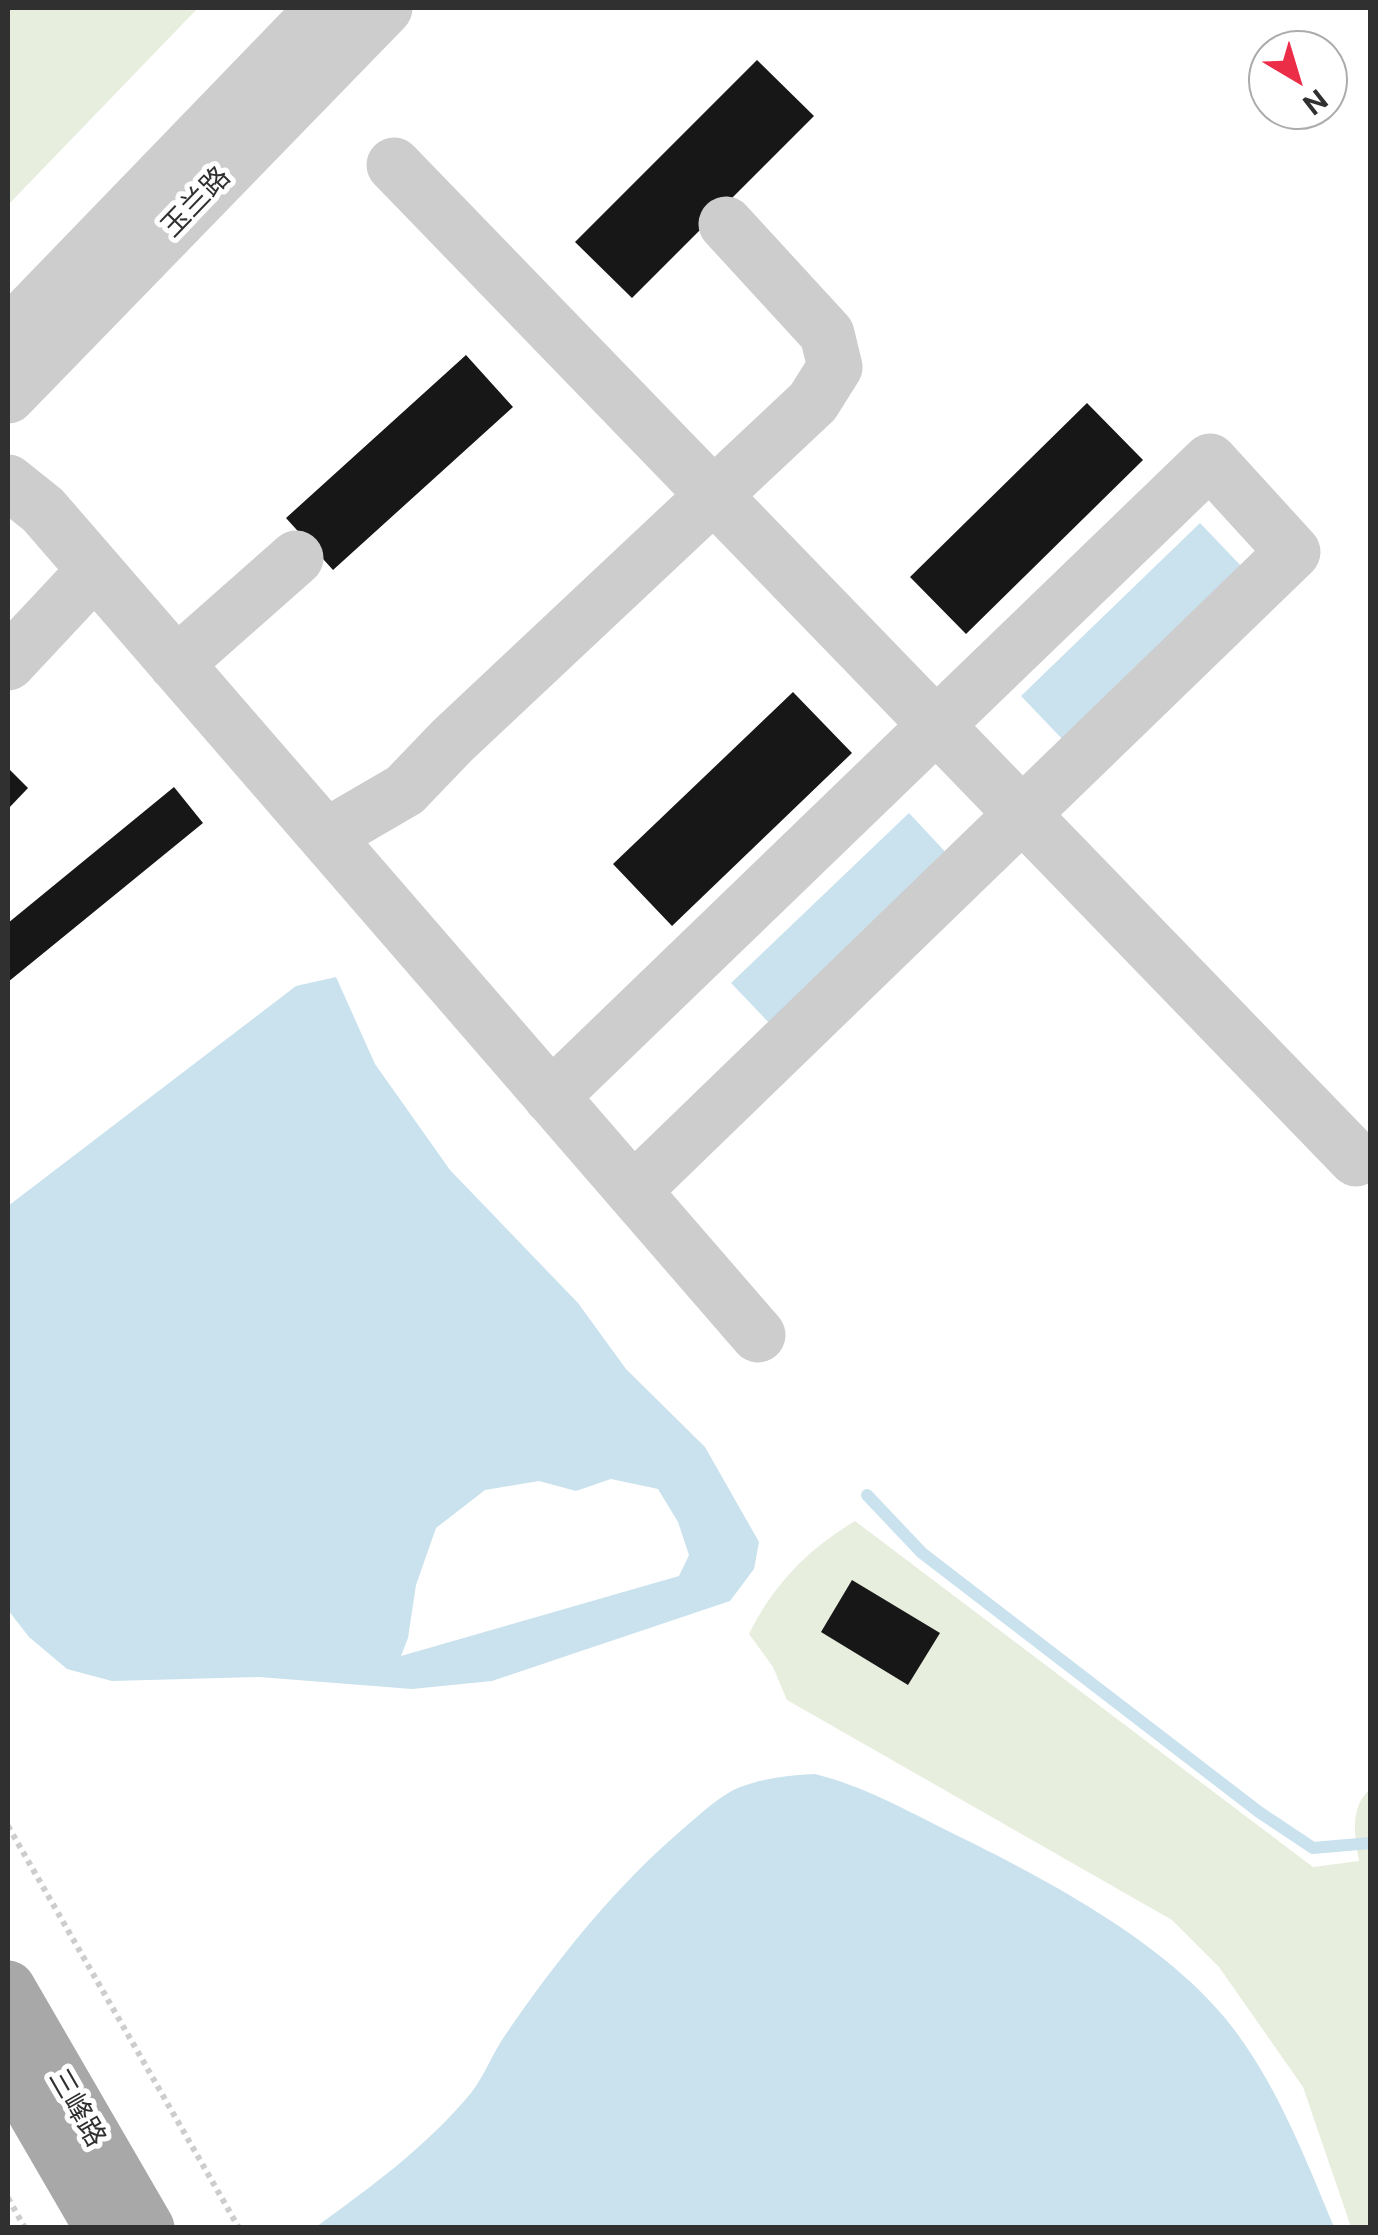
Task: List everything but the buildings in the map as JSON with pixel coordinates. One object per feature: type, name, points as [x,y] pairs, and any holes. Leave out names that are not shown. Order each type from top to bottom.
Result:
[{"type":"main road","name":"三峰路","points":[[8,1988],[148,2228]]},
{"type":"main road","name":"三峰路","points":[[8,2066],[102,2228]]},
{"type":"street","name":"玉兰路","points":[[8,335],[324,8]]},
{"type":"street","name":"玉兰路","points":[[8,396],[385,8]]},
{"type":"street","points":[[394,165],[1356,1160]]},
{"type":"street","points":[[326,836],[405,790],[452,741],[813,402],[835,367],[828,334],[726,224]]},
{"type":"street","points":[[551,1097],[1210,462],[1293,552],[633,1191]]},
{"type":"street","points":[[8,482],[43,510],[758,1335]]},
{"type":"street","points":[[176,664],[296,558]]},
{"type":"street","points":[[8,663],[95,570]]},
{"type":"path","points":[[8,1826],[238,2228]]},
{"type":"path","points":[[8,2198],[25,2228]]},
{"type":"green space","points":[[8,8],[198,8],[8,205]]},
{"type":"green space","points":[[855,1521],[1313,1867],[1359,1861],[1356,1813],[1370,1789],[1370,2227],[1351,2227],[1303,2087],[1219,1967],[1172,1920],[787,1700],[773,1667],[749,1634],[769,1599],[793,1570]]},
{"type":"water","points":[[1200,523],[1245,570],[1066,743],[1021,696]]},
{"type":"water","points":[[909,813],[951,858],[773,1027],[731,983]]},
{"type":"water","points":[[336,977],[375,1064],[450,1170],[578,1303],[626,1369],[705,1447],[759,1542],[754,1569],[730,1601],[492,1681],[412,1689],[259,1677],[112,1681],[67,1669],[29,1637],[8,1610],[8,1206],[296,986]],"holes":[[[611,1479],[658,1489],[678,1522],[689,1555],[679,1576],[401,1656],[408,1638],[416,1585],[436,1528],[485,1490],[539,1481],[576,1491]]]},
{"type":"water","points":[[815,1774],[883,1799],[1021,1868],[1096,1911],[1167,1961],[1225,2018],[1259,2066],[1287,2118],[1334,2227],[316,2227],[398,2165],[454,2113],[567,1951],[659,1850],[733,1790],[768,1779]]},
{"type":"waterway","points":[[867,1495],[922,1553],[1259,1812],[1313,1848],[1370,1843]]}]
